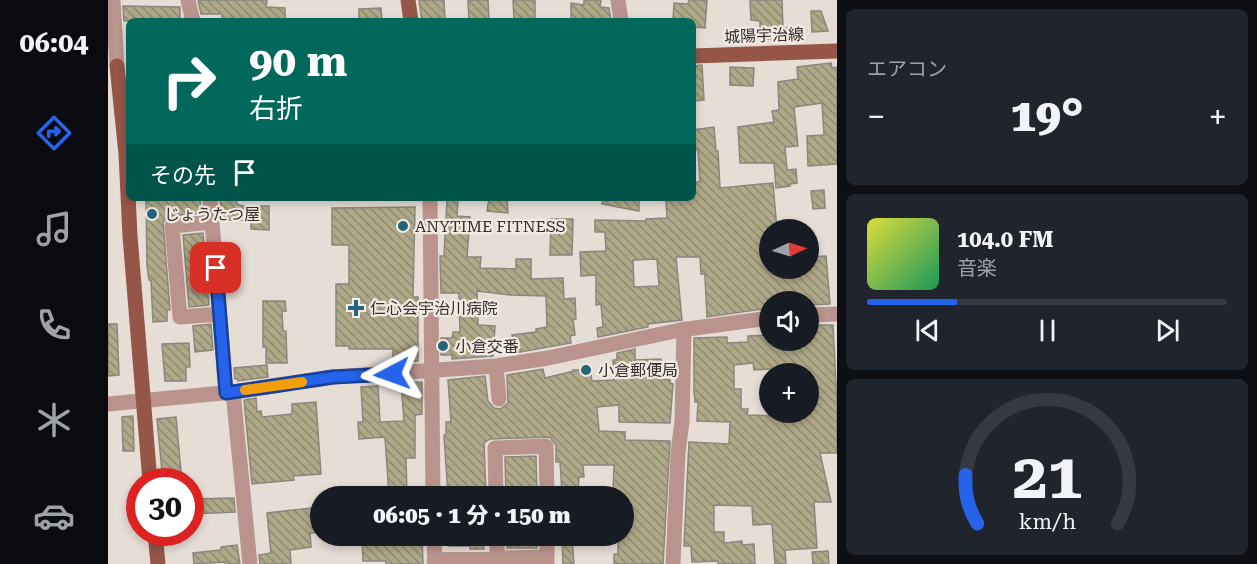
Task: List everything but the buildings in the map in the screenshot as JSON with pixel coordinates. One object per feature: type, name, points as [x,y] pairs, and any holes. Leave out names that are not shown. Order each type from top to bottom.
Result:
[{"type":"main road","points":[[408,0],[411,18]]},
{"type":"main road","name":"城陽宇治線","points":[[696,56],[837,51]]},
{"type":"main road","points":[[118,66],[126,152]]},
{"type":"main road","points":[[129,201],[149,468]]},
{"type":"main road","points":[[156,546],[158,564]]},
{"type":"street","points":[[113,0],[118,66]]},
{"type":"street","points":[[188,0],[192,18]]},
{"type":"street","points":[[618,0],[621,18]]},
{"type":"street","points":[[210,201],[219,314],[250,564]]},
{"type":"street","points":[[430,201],[434,486]]},
{"type":"street","points":[[212,222],[172,226],[180,317],[219,314]]},
{"type":"street","points":[[819,315],[837,314]]},
{"type":"street","points":[[108,404],[230,392],[333,377],[496,366],[548,358],[684,330],[759,320]]},
{"type":"street","points":[[673,564],[677,464],[684,382],[684,330]]},
{"type":"street","points":[[496,366],[499,399]]},
{"type":"street","points":[[496,486],[495,448],[546,446],[547,486]]},
{"type":"street","points":[[434,546],[434,562],[547,561]]},
{"type":"slow traffic","points":[[245,390],[302,382]]},
{"type":"place","name":"じょうたつ屋","points":[[152,214]]},
{"type":"place","name":"ANYTIME FITNESS","points":[[403,226]]},
{"type":"place","name":"仁心会宇治川病院","points":[[356,308]]},
{"type":"place","name":"小倉交番","points":[[443,346]]},
{"type":"place","name":"小倉郵便局","points":[[586,370]]},
{"type":"route","points":[[216,268],[226,393],[333,377],[392,374]]}]
